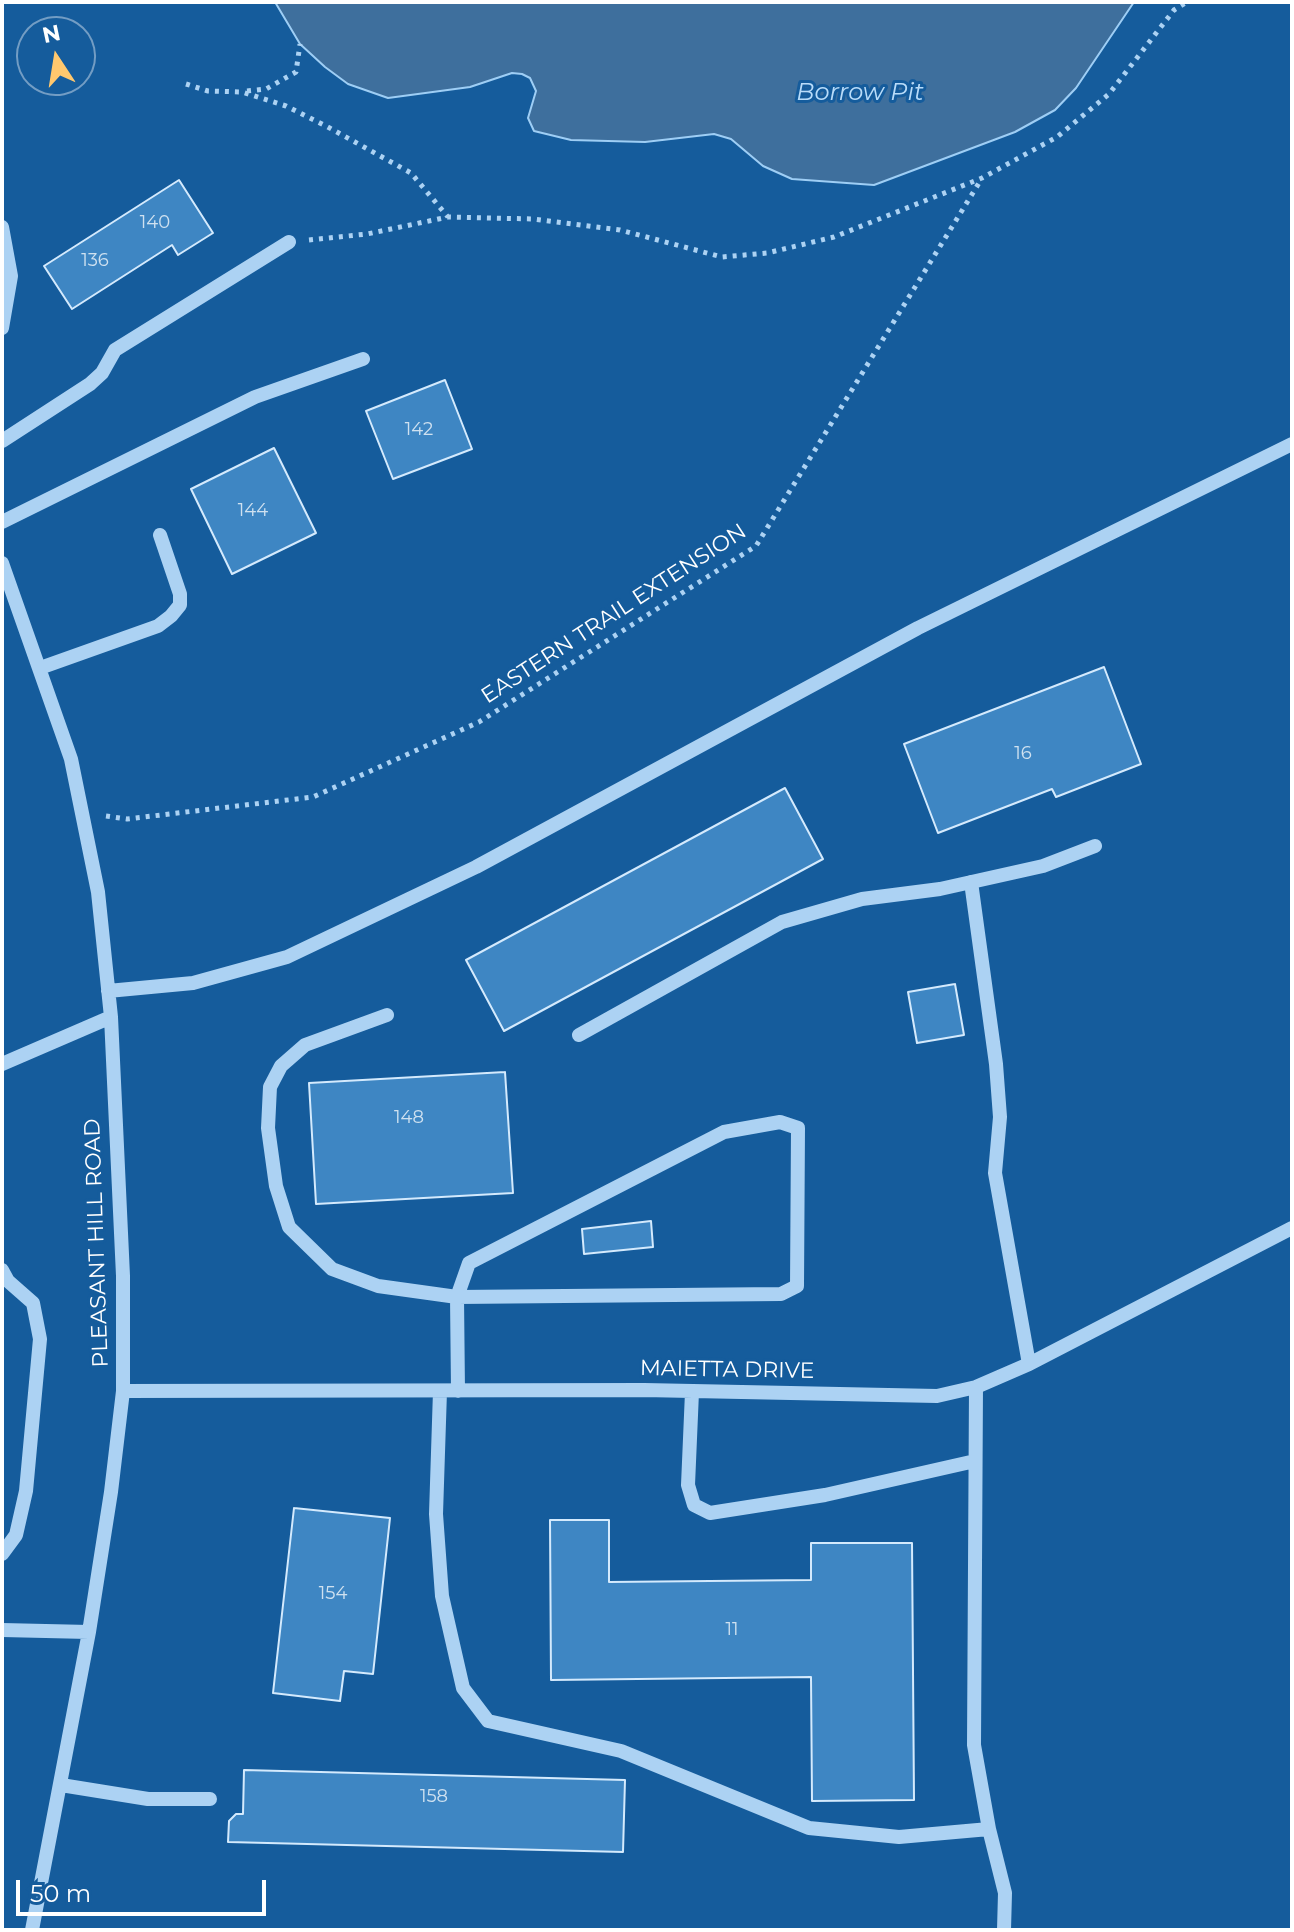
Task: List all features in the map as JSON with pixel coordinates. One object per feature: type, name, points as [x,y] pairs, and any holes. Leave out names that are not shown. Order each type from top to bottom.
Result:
[{"type":"street","points":[[2,227],[11,276],[2,328]]},
{"type":"street","points":[[2,441],[90,384],[102,373],[115,350],[289,242]]},
{"type":"street","points":[[2,522],[255,397],[363,359]]},
{"type":"street","points":[[108,991],[193,983],[287,957],[476,867],[918,628],[1292,444]]},
{"type":"street","points":[[40,668],[158,626],[171,616],[180,605],[180,594],[160,535]]},
{"type":"street","name":"PLEASANT HILL ROAD","points":[[2,563],[71,759],[98,892],[111,1017],[123,1276],[123,1391],[89,1632],[32,1930]]},
{"type":"street","points":[[579,1035],[782,922],[862,899],[971,882],[1043,866],[1095,846]]},
{"type":"street","points":[[971,882],[996,1064],[1000,1117],[995,1173],[1029,1364]]},
{"type":"street","points":[[387,1015],[305,1045],[281,1066],[270,1087],[268,1128],[276,1186],[289,1227],[332,1269],[378,1286],[457,1297],[781,1294],[797,1286],[798,1128],[780,1122],[724,1132],[469,1263],[457,1297],[458,1391]]},
{"type":"street","points":[[2,1064],[111,1017]]},
{"type":"street","name":"MAIETTA DRIVE","points":[[123,1391],[692,1392],[937,1396],[976,1387],[1029,1364],[1292,1228]]},
{"type":"street","points":[[2,1270],[8,1281],[33,1303],[40,1339],[26,1491],[16,1535],[2,1554]]},
{"type":"street","points":[[976,1387],[974,1745],[989,1829],[1005,1893],[1004,1930]]},
{"type":"street","points":[[440,1391],[436,1514],[442,1596],[463,1688],[488,1721],[621,1751],[809,1828],[899,1837],[989,1829]]},
{"type":"street","points":[[692,1392],[688,1485],[694,1505],[710,1513],[825,1495],[975,1461]]},
{"type":"street","points":[[2,1630],[89,1632]]},
{"type":"street","points":[[61,1785],[148,1799],[210,1799]]},
{"type":"path","points":[[289,242],[367,234],[448,217],[533,219],[620,230],[722,257],[767,253],[834,237],[982,178],[1057,137],[1109,94],[1174,10],[1187,2]]},
{"type":"path","points":[[186,84],[208,91],[266,89],[296,72],[300,44]]},
{"type":"path","points":[[242,92],[286,106],[411,173],[448,217]]},
{"type":"path","name":"EASTERN TRAIL EXTENSION","points":[[83,812],[127,819],[313,797],[479,722],[756,546],[982,178]]},
{"type":"water","name":"Borrow Pit","points":[[275,2],[1134,2],[1076,88],[1055,110],[1015,132],[874,185],[792,179],[763,166],[731,139],[714,134],[645,142],[571,140],[534,131],[528,118],[536,91],[530,78],[522,74],[512,73],[470,87],[388,98],[348,84],[325,67],[300,44]]},
{"type":"building","points":[[179,180],[213,233],[178,255],[172,245],[72,309],[44,266]]},
{"type":"building","points":[[445,380],[472,449],[393,479],[366,411]]},
{"type":"building","points":[[274,448],[316,533],[232,574],[191,489]]},
{"type":"building","points":[[1104,667],[1141,764],[1056,797],[1052,789],[938,833],[904,744]]},
{"type":"building","points":[[785,788],[823,859],[504,1031],[466,960]]},
{"type":"building","points":[[955,984],[964,1035],[917,1043],[908,992]]},
{"type":"building","points":[[505,1072],[513,1193],[316,1204],[309,1083]]},
{"type":"building","points":[[651,1221],[653,1247],[584,1254],[582,1229]]},
{"type":"building","points":[[294,1508],[390,1518],[373,1674],[344,1671],[340,1701],[273,1693]]},
{"type":"building","points":[[550,1520],[609,1520],[609,1582],[811,1580],[811,1543],[912,1543],[914,1800],[812,1801],[811,1677],[551,1680]]},
{"type":"building","points":[[244,1770],[625,1780],[623,1852],[228,1842],[229,1821],[236,1814],[243,1814]]}]
